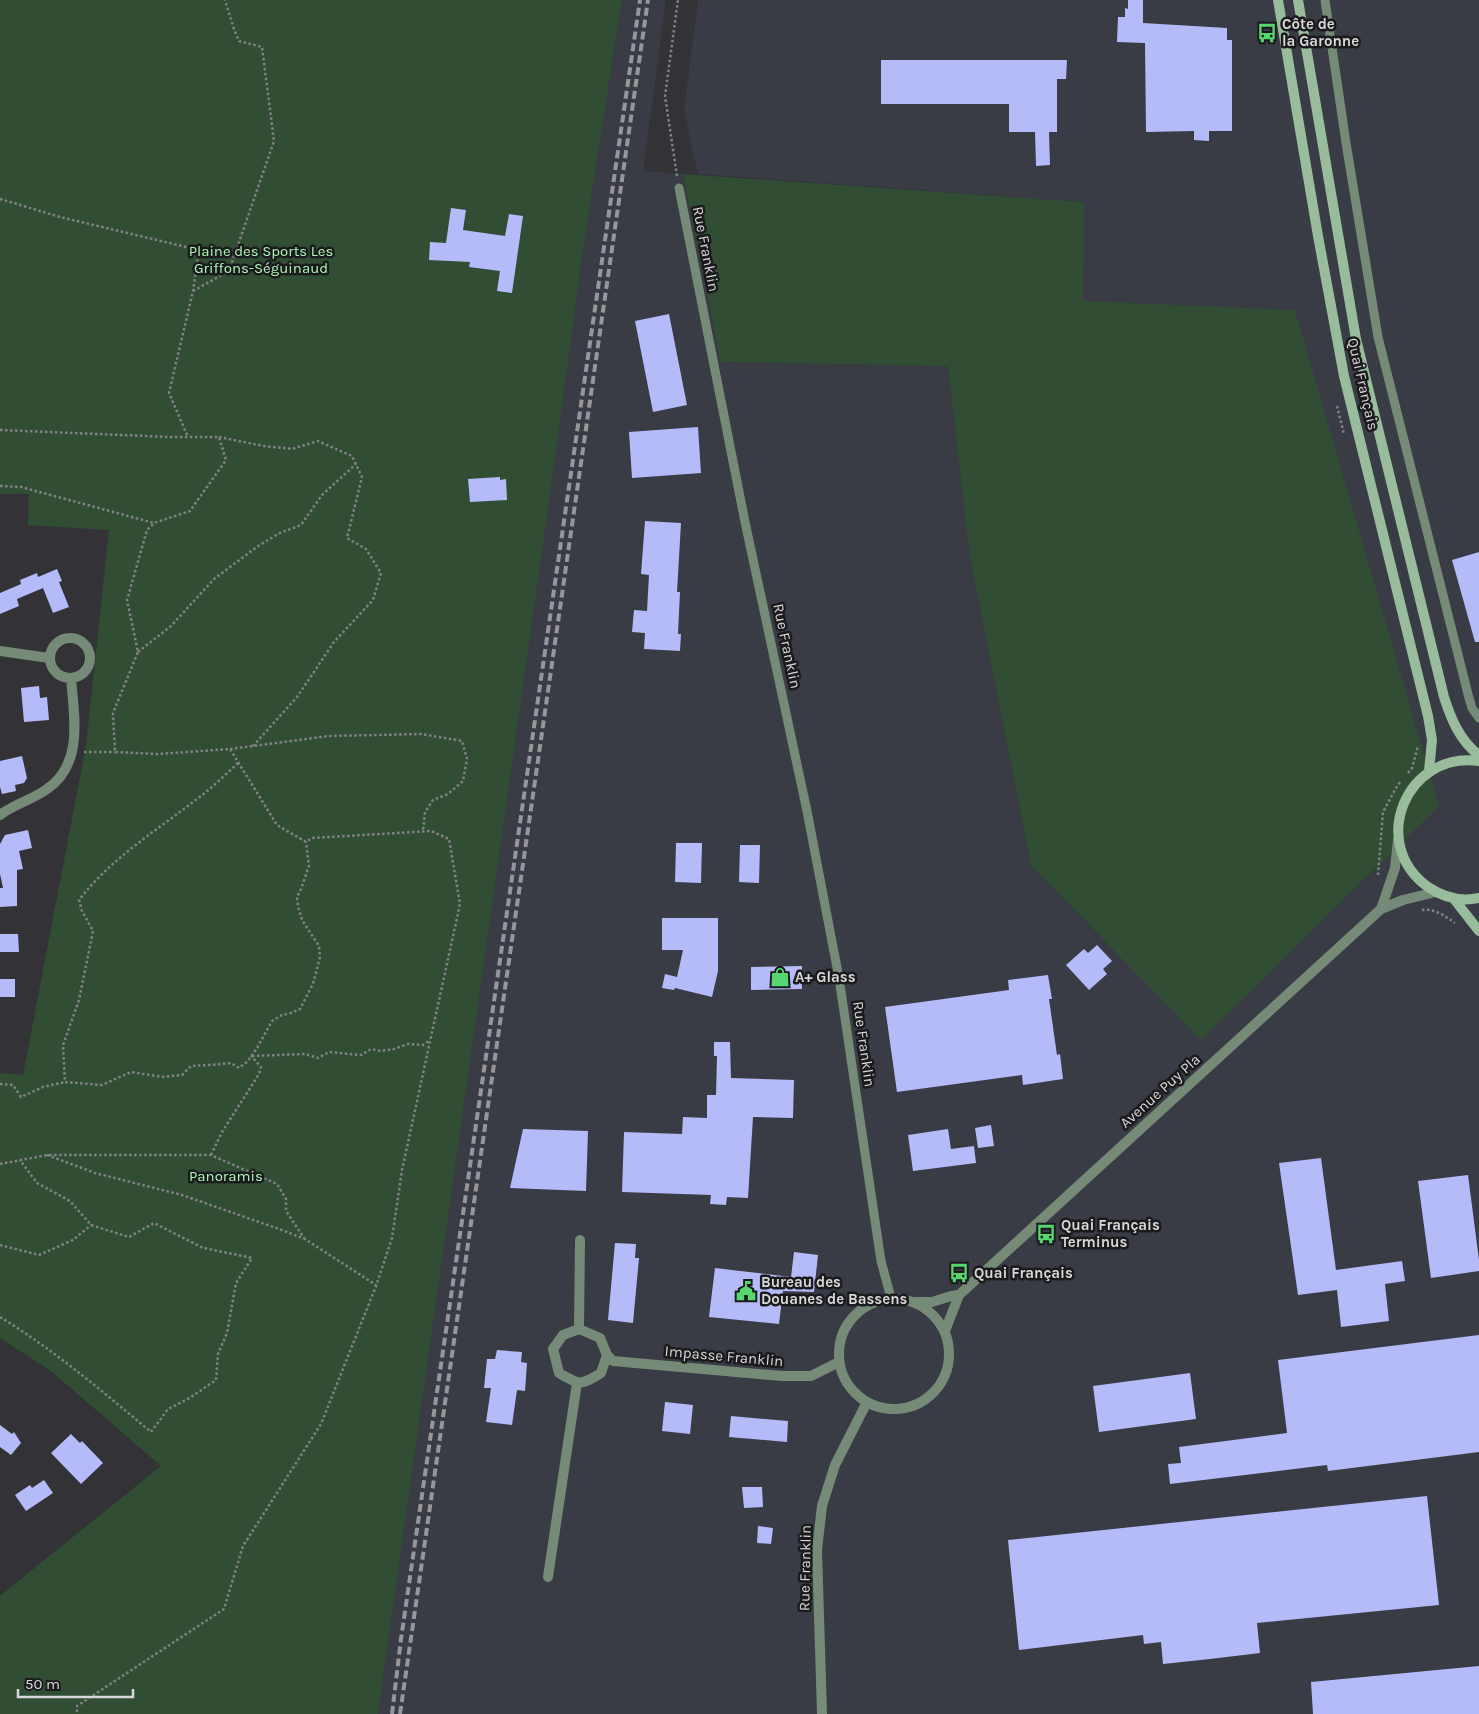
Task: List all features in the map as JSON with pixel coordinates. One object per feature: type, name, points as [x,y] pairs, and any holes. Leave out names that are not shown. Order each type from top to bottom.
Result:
[{"type":"main road","name":"Quai Français","points":[[1278,0],[1344,376],[1428,716],[1432,740],[1429,771]]},
{"type":"main road","name":"Quai Français","points":[[1298,0],[1356,339],[1370,404],[1449,714],[1464,740],[1479,756]]},
{"type":"main road","points":[[1479,761],[1468,760],[1448,763],[1429,771],[1414,784],[1404,801],[1398,820],[1398,840],[1405,862],[1418,880],[1436,892],[1454,899],[1472,900],[1479,898]]},
{"type":"main road","points":[[1454,899],[1479,930]]},
{"type":"street","points":[[72,638],[84,644],[88,649],[90,662],[83,673],[71,678],[58,675],[50,664],[50,658],[51,651],[59,641],[72,638]]},
{"type":"street","points":[[0,650],[50,658]]},
{"type":"street","points":[[0,815],[50,788],[64,772],[73,752],[76,732],[71,678]]},
{"type":"street","name":"Avenue Puy Pla","points":[[1381,909],[1395,868],[1398,840]]},
{"type":"street","name":"Avenue Puy Pla","points":[[945,1331],[959,1295],[1381,909],[1409,898],[1436,892]]},
{"type":"street","points":[[578,1329],[580,1240]]},
{"type":"street","name":"Avenue Puy Pla","points":[[916,1302],[932,1302],[959,1295]]},
{"type":"street","points":[[890,1298],[916,1302],[928,1309],[938,1319],[945,1331],[950,1348],[949,1365],[942,1381],[932,1395],[917,1404],[900,1409],[883,1408],[867,1402],[854,1392],[844,1378],[839,1362],[839,1344],[845,1326],[857,1312],[872,1302],[890,1298]]},
{"type":"street","points":[[578,1329],[600,1338],[607,1355],[601,1373],[586,1382],[577,1383],[559,1373],[553,1350],[563,1334],[578,1329]]},
{"type":"street","name":"Impasse Franklin","points":[[607,1355],[613,1361],[782,1376],[811,1376],[839,1362]]},
{"type":"street","points":[[548,1577],[577,1383]]},
{"type":"street","name":"Rue Franklin","points":[[822,1714],[817,1550],[822,1506],[835,1466],[867,1402]]},
{"type":"lane","points":[[1325,0],[1378,337],[1472,708],[1479,718]]},
{"type":"lane","name":"Rue Franklin","points":[[679,188],[745,522],[807,811],[839,978],[881,1261],[890,1298]]},
{"type":"path","points":[[193,290],[229,271],[274,141],[262,47],[240,41],[234,29],[225,0]]},
{"type":"path","points":[[678,0],[665,96],[679,188]]},
{"type":"path","points":[[0,199],[60,217],[200,250],[193,290],[169,394],[188,437]]},
{"type":"path","points":[[1337,406],[1346,442]]},
{"type":"path","points":[[0,430],[170,437],[218,437],[264,446],[292,449],[318,441],[352,456],[362,477],[347,538],[366,549],[381,573],[373,600],[334,642],[296,697],[252,746]]},
{"type":"path","points":[[138,652],[127,600],[147,530],[154,523],[190,511],[226,460],[218,437]]},
{"type":"path","points":[[115,752],[113,713],[138,652],[170,626],[214,580],[258,546],[280,532],[302,525],[322,495],[356,464]]},
{"type":"path","points":[[0,486],[21,487],[154,523]]},
{"type":"path","points":[[73,752],[158,754],[230,749],[338,736],[421,734],[462,741],[467,759],[463,781],[448,794],[434,800],[425,812],[423,832]]},
{"type":"path","points":[[1388,891],[1378,878],[1383,812],[1396,788],[1412,768],[1418,744]]},
{"type":"path","points":[[230,749],[278,825],[306,842]]},
{"type":"path","points":[[65,1082],[63,1044],[79,1000],[93,931],[82,911],[79,900],[102,874],[137,844],[203,795],[238,763]]},
{"type":"path","points":[[77,1714],[78,1706],[224,1609],[243,1546],[321,1424],[376,1286],[392,1238],[402,1170],[460,904],[450,839],[431,831],[312,838],[306,842]]},
{"type":"path","points":[[0,1084],[13,1086],[21,1097],[65,1082],[102,1085],[131,1072],[163,1077],[182,1075],[191,1066],[231,1063],[239,1068],[251,1056],[272,1022],[282,1015],[300,1009],[313,984],[320,957],[319,946],[302,920],[297,897],[309,866],[306,842]]},
{"type":"path","points":[[1420,910],[1428,909],[1442,914],[1456,923]]},
{"type":"path","points":[[251,1056],[304,1054],[318,1058],[329,1052],[361,1055],[371,1049],[394,1049],[408,1044],[423,1045],[431,1041]]},
{"type":"path","points":[[212,1155],[222,1132],[259,1074],[261,1066],[251,1056]]},
{"type":"path","points":[[47,1155],[94,1173],[182,1196],[305,1239],[376,1286]]},
{"type":"path","points":[[0,1164],[47,1155],[212,1155],[277,1184],[286,1199],[286,1211],[305,1239]]},
{"type":"path","points":[[0,1317],[29,1335],[102,1391],[151,1432],[168,1409],[188,1399],[216,1380],[218,1354],[227,1333],[236,1284],[252,1258],[202,1248],[154,1223],[129,1237],[91,1225],[70,1201],[37,1183],[20,1160]]},
{"type":"path","points":[[0,1245],[39,1255],[73,1240],[91,1225]]},
{"type":"shaded area","points":[[622,0],[666,0],[643,171],[683,174],[722,362],[948,366],[969,552],[1031,865],[1295,311],[1083,301],[1083,202],[698,174],[684,111],[698,0],[1479,0],[1479,1714],[378,1714],[583,251]]},
{"type":"green space","name":"Panoramis","points":[[0,0],[622,0],[583,251],[378,1714],[0,1714],[0,1596],[161,1466],[51,1371],[0,1338],[0,1073],[23,1075],[86,746],[109,530],[28,525],[29,494],[0,494]]},
{"type":"green space","points":[[683,174],[1084,202],[1083,301],[1295,310],[1439,806],[1201,1040],[1031,865],[969,552],[948,366],[721,362]]},
{"type":"building","points":[[1128,0],[1143,0],[1143,23],[1227,28],[1227,40],[1232,40],[1232,131],[1209,131],[1209,141],[1194,140],[1194,131],[1146,132],[1145,43],[1117,42],[1118,17],[1125,17],[1125,8],[1128,9]]},
{"type":"building","points":[[881,60],[1067,60],[1066,79],[1057,79],[1057,132],[1049,132],[1050,165],[1036,166],[1035,132],[1009,132],[1009,104],[881,104]]},
{"type":"building","points":[[451,208],[466,210],[463,230],[505,236],[509,214],[523,216],[512,293],[497,291],[500,271],[469,267],[470,262],[429,260],[430,242],[446,243]]},
{"type":"building","points":[[669,314],[687,405],[653,412],[635,321]]},
{"type":"building","points":[[698,427],[701,473],[632,478],[629,432]]},
{"type":"building","points":[[500,477],[500,480],[506,479],[507,500],[470,502],[468,479]]},
{"type":"building","points":[[645,521],[681,523],[677,592],[680,592],[678,634],[681,634],[680,651],[644,649],[645,633],[632,632],[634,610],[647,611],[649,575],[641,574]]},
{"type":"building","points":[[1479,552],[1479,642],[1475,642],[1452,560]]},
{"type":"building","points":[[57,569],[62,581],[59,582],[69,607],[53,613],[43,588],[17,599],[19,606],[0,614],[0,593],[21,584],[20,580],[37,573],[38,577]]},
{"type":"building","points":[[39,686],[40,698],[47,697],[49,720],[24,722],[21,688]]},
{"type":"building","points":[[22,756],[27,778],[24,783],[15,785],[16,791],[2,794],[0,787],[0,761]]},
{"type":"building","points":[[28,830],[32,848],[19,851],[23,869],[17,870],[17,906],[0,907],[0,888],[3,888],[0,874],[0,844],[5,835]]},
{"type":"building","points":[[676,843],[702,843],[701,883],[675,882]]},
{"type":"building","points":[[740,845],[760,845],[759,883],[739,882]]},
{"type":"building","points":[[662,918],[718,918],[718,971],[712,997],[675,988],[674,990],[662,988],[665,974],[677,977],[683,950],[662,950]]},
{"type":"building","points":[[0,934],[18,934],[19,952],[0,952]]},
{"type":"building","points":[[1097,945],[1112,961],[1103,969],[1107,974],[1089,990],[1066,965],[1084,949],[1088,953]]},
{"type":"building","points":[[802,966],[802,989],[751,990],[751,967]]},
{"type":"building","points":[[1048,975],[1052,999],[1049,999],[1057,1055],[1060,1054],[1063,1079],[1023,1085],[1022,1075],[897,1092],[885,1007],[1009,990],[1008,980]]},
{"type":"building","points":[[0,979],[15,979],[15,997],[0,997]]},
{"type":"building","points":[[714,1042],[730,1042],[731,1078],[794,1080],[793,1118],[753,1117],[748,1198],[727,1197],[726,1205],[710,1204],[711,1195],[622,1192],[624,1132],[682,1134],[683,1117],[707,1118],[707,1095],[716,1095],[717,1056],[714,1056]]},
{"type":"building","points":[[991,1125],[994,1146],[978,1148],[975,1128]]},
{"type":"building","points":[[523,1129],[588,1131],[586,1191],[510,1188]]},
{"type":"building","points":[[948,1129],[951,1149],[974,1146],[976,1163],[913,1171],[908,1135]]},
{"type":"building","points":[[1321,1158],[1336,1270],[1402,1261],[1405,1281],[1385,1284],[1389,1321],[1341,1327],[1337,1290],[1298,1295],[1279,1163]]},
{"type":"building","points":[[1468,1175],[1479,1271],[1431,1278],[1418,1181]]},
{"type":"building","points":[[615,1243],[636,1244],[635,1258],[639,1258],[633,1323],[608,1320]]},
{"type":"building","name":"Bureau des Douanes de Bassens","points":[[794,1252],[818,1255],[814,1292],[783,1291],[779,1324],[709,1317],[715,1268],[791,1277]]},
{"type":"building","points":[[1479,1335],[1479,1452],[1328,1471],[1327,1465],[1170,1484],[1168,1464],[1181,1463],[1179,1447],[1287,1433],[1278,1360]]},
{"type":"building","points":[[497,1350],[522,1352],[521,1362],[527,1363],[525,1391],[517,1390],[512,1425],[486,1422],[491,1388],[484,1388],[487,1359],[495,1359]]},
{"type":"building","points":[[1190,1373],[1196,1419],[1099,1432],[1093,1386]]},
{"type":"building","points":[[665,1402],[693,1405],[690,1434],[662,1431]]},
{"type":"building","points":[[731,1416],[788,1421],[787,1442],[729,1437]]},
{"type":"building","points":[[0,1425],[12,1434],[14,1432],[21,1443],[11,1455],[0,1447]]},
{"type":"building","points":[[71,1434],[80,1443],[82,1441],[103,1463],[81,1484],[51,1453]]},
{"type":"building","points":[[44,1480],[53,1493],[26,1511],[15,1495],[30,1485],[32,1488]]},
{"type":"building","points":[[742,1487],[762,1487],[763,1507],[744,1508]]},
{"type":"building","points":[[1427,1496],[1439,1605],[1257,1623],[1260,1653],[1210,1659],[1163,1664],[1161,1642],[1144,1644],[1143,1635],[1019,1650],[1008,1540]]},
{"type":"building","points":[[758,1526],[773,1528],[771,1544],[757,1543]]},
{"type":"building","points":[[1479,1666],[1479,1714],[1313,1714],[1311,1682]]},
{"type":"railway","points":[[392,1714],[401,1639],[640,0]]},
{"type":"railway","points":[[400,1714],[648,0]]},
{"type":"place","name":"Côte de la Garonne","points":[[1267,33]]},
{"type":"place","name":"A+ Glass","points":[[780,977]]},
{"type":"place","name":"Quai Français Terminus","points":[[1046,1234]]},
{"type":"place","name":"Quai Français","points":[[959,1273]]},
{"type":"place","name":"Bureau des Douanes de Bassens","points":[[746,1291]]},
{"type":"park label","name":"Plaine des Sports Les Griffons-Séguinaud","points":[[261,260]]}]
